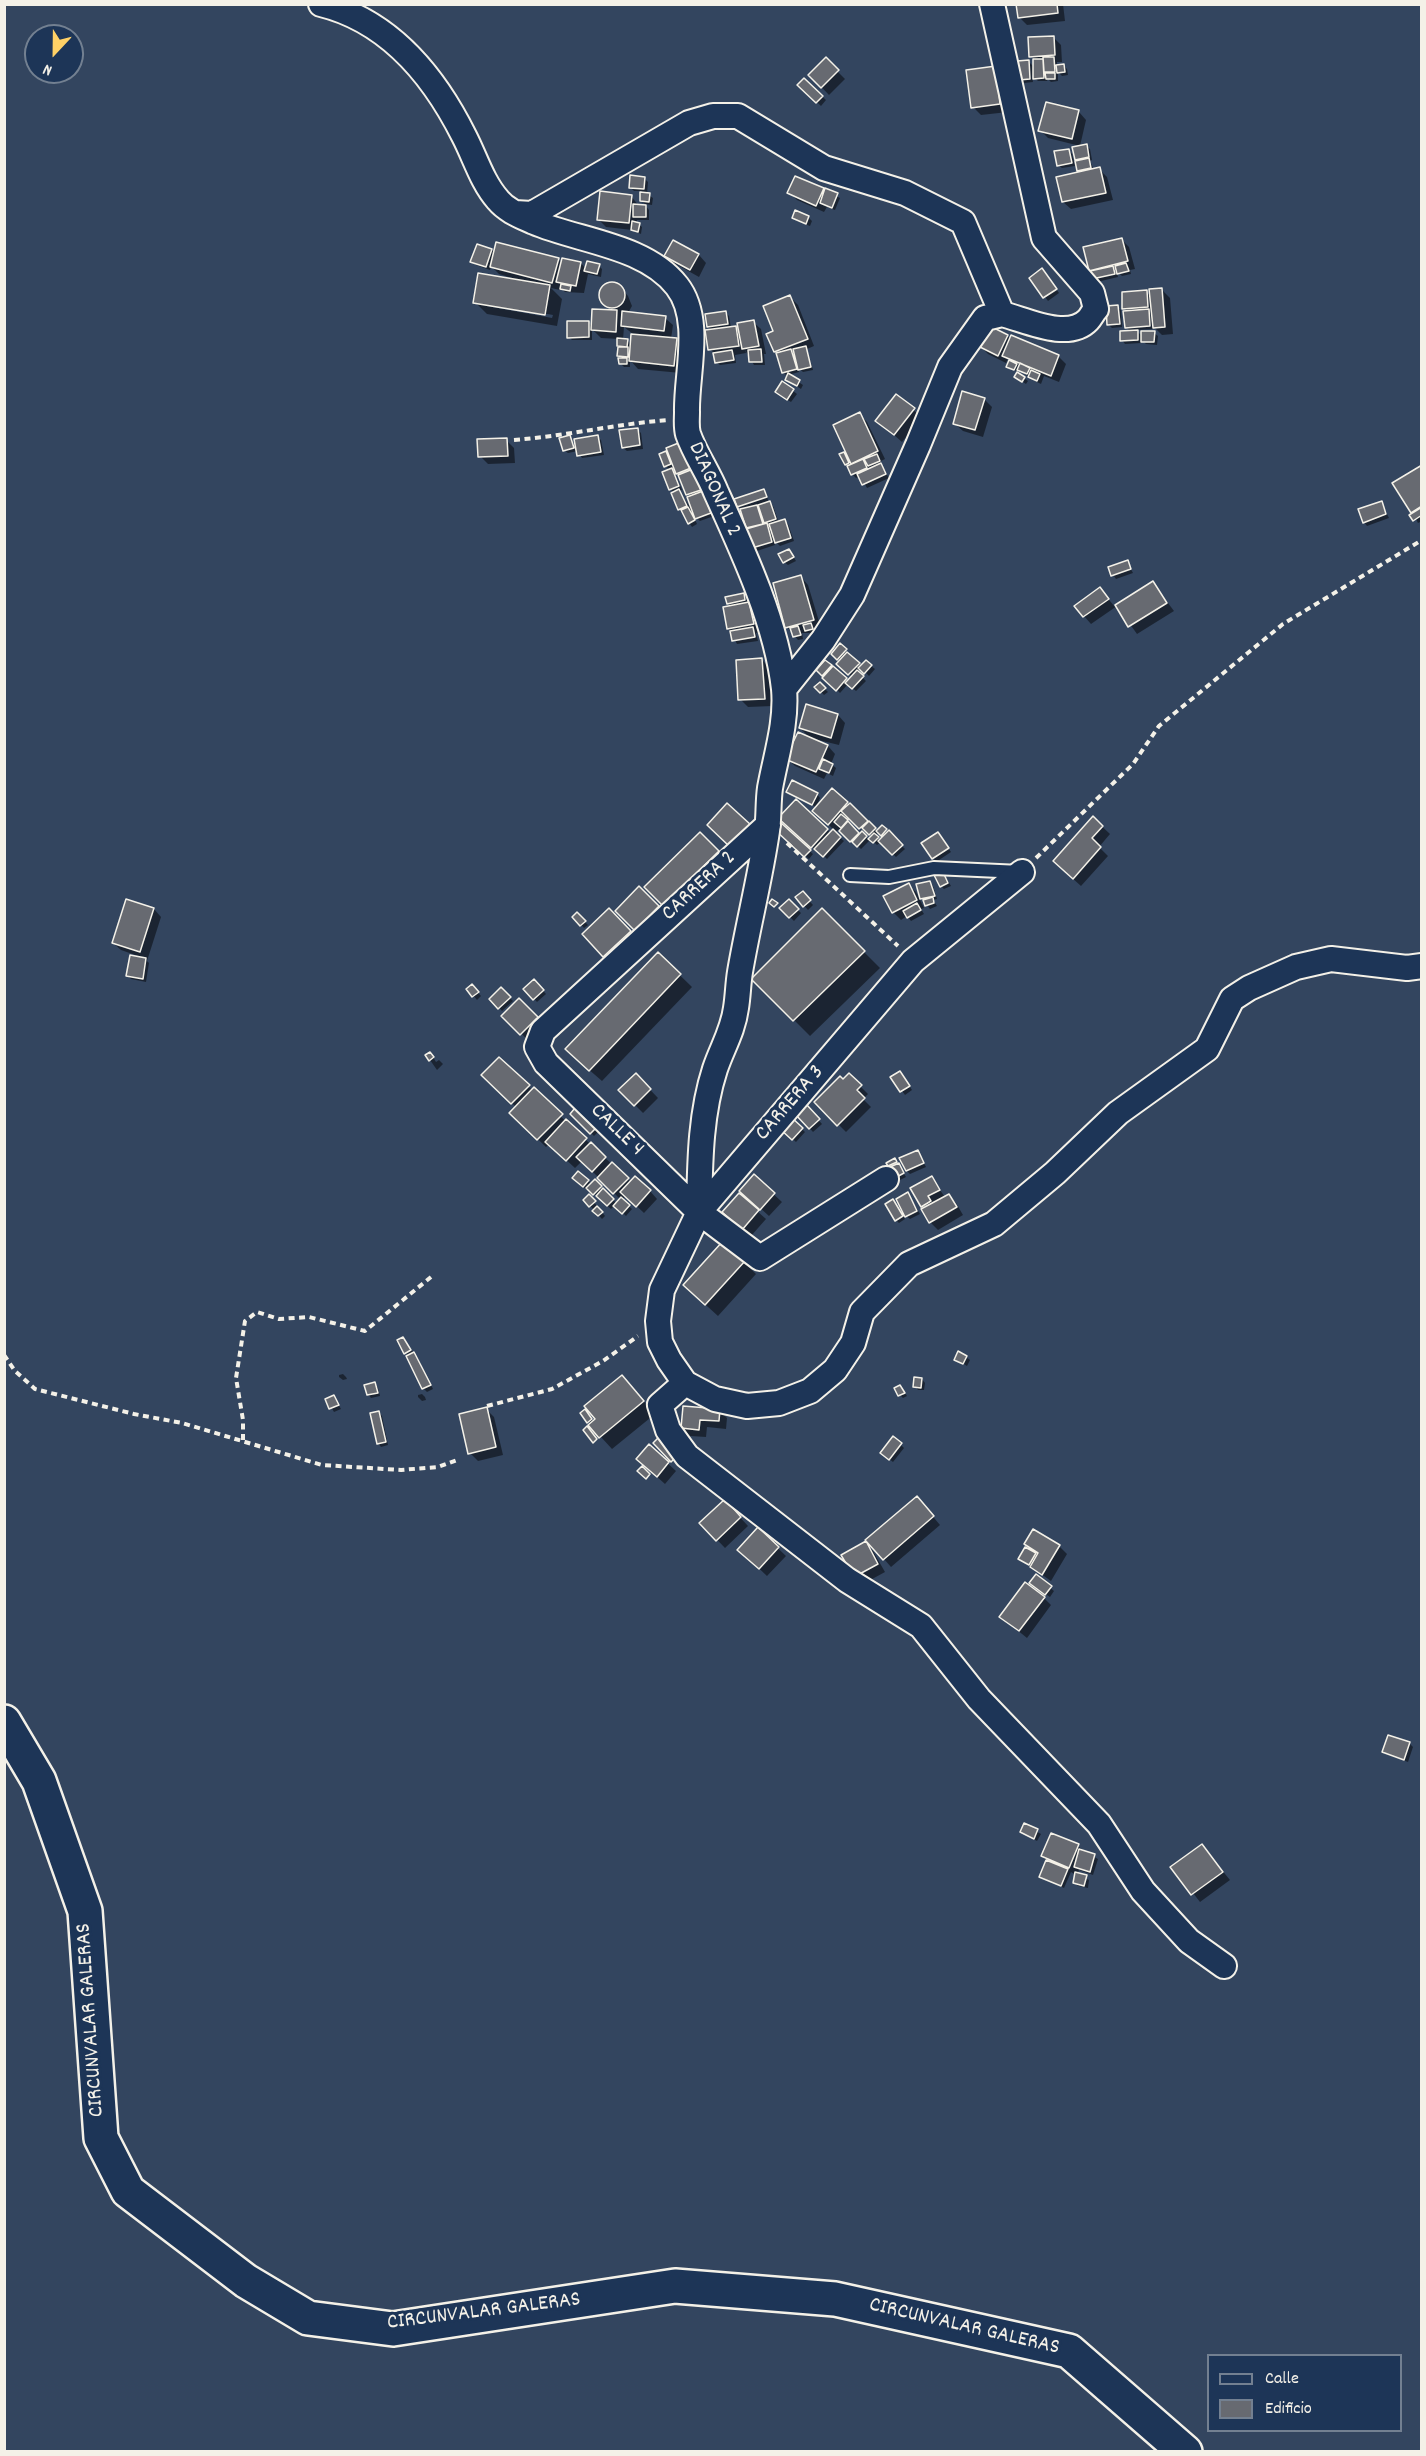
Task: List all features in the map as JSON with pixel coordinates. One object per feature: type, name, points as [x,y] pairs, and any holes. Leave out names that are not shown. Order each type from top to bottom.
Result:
[{"type":"main road","name":"CIRCUNVALAR GALERAS","points":[[4,1722],[39,1781],[85,1911],[101,2138],[128,2192],[246,2281],[308,2318],[393,2329],[675,2286],[835,2299],[1069,2351],[1185,2451]]},
{"type":"street","name":"DIAGONAL 2","points":[[321,4],[354,17],[380,32],[401,46],[423,68],[463,134],[488,186],[499,202],[515,213],[552,230],[603,243],[627,252],[656,268],[678,286],[688,312],[692,350],[686,430],[716,491],[760,596],[772,634],[784,689]]},
{"type":"street","points":[[699,1212],[700,1147],[706,1108],[715,1068],[729,1040],[736,1010],[739,976],[756,898],[768,825],[770,790],[783,731],[784,689],[823,640],[852,595],[870,558],[950,367],[985,318],[1002,314],[1061,329],[1076,328],[1088,321],[1096,309],[1092,293],[1044,238],[992,4]]},
{"type":"street","points":[[515,213],[532,214],[689,123],[714,116],[738,116],[824,168],[905,193],[963,222],[1002,314]]},
{"type":"street","name":"CARRERA 2","points":[[537,1047],[543,1031],[768,825]]},
{"type":"street","name":"CARRERA 3","points":[[685,1383],[660,1342],[658,1321],[662,1290],[699,1212],[913,961],[1022,872]]},
{"type":"street","points":[[1224,1966],[1189,1941],[1143,1891],[1099,1824],[979,1699],[921,1626],[847,1580],[687,1456],[668,1430],[660,1405],[685,1383],[715,1399],[747,1406],[779,1403],[810,1391],[835,1371],[853,1343],[862,1312],[909,1263],[994,1224],[1055,1173],[1118,1113],[1207,1049],[1232,999],[1249,988],[1296,967],[1330,959],[1407,968],[1422,966]]},
{"type":"street","name":"CALLE 4","points":[[537,1047],[546,1063],[699,1212],[760,1258],[886,1179]]},
{"type":"lane","points":[[850,875],[889,877],[934,868],[1022,872]]},
{"type":"path","points":[[514,440],[548,437],[632,423],[687,419]]},
{"type":"path","points":[[1022,872],[1133,764],[1158,726],[1283,624],[1422,540]]},
{"type":"path","points":[[768,825],[913,961]]},
{"type":"path","points":[[243,1440],[243,1420],[236,1378],[245,1321],[257,1312],[279,1318],[309,1317],[365,1331],[431,1276]]},
{"type":"path","points":[[487,1406],[552,1389],[603,1361],[658,1321]]},
{"type":"path","points":[[4,1355],[15,1371],[35,1389],[134,1414],[182,1423],[322,1465],[401,1470],[438,1467],[457,1460]]},
{"type":"building","points":[[1016,4],[1057,4],[1058,13],[1018,18]]},
{"type":"building","points":[[1054,36],[1055,55],[1029,57],[1028,37]]},
{"type":"building","points":[[826,57],[839,70],[821,88],[808,75]]},
{"type":"building","points":[[1043,57],[1054,57],[1055,72],[1044,72]]},
{"type":"building","points":[[1033,59],[1043,59],[1044,78],[1033,79]]},
{"type":"building","points":[[1029,60],[1030,79],[1019,80],[1017,61]]},
{"type":"building","points":[[1064,64],[1065,72],[1057,73],[1056,65]]},
{"type":"building","points":[[996,66],[1000,104],[971,108],[966,70]]},
{"type":"building","points":[[1045,73],[1055,73],[1055,79],[1046,79]]},
{"type":"building","points":[[804,78],[823,96],[816,103],[797,85]]},
{"type":"building","points":[[1046,102],[1079,110],[1072,139],[1038,131]]},
{"type":"building","points":[[1087,144],[1089,157],[1075,160],[1072,147]]},
{"type":"building","points":[[1069,149],[1072,163],[1057,166],[1054,151]]},
{"type":"building","points":[[1089,158],[1091,168],[1077,171],[1075,161]]},
{"type":"building","points":[[1100,167],[1106,193],[1062,202],[1056,177]]},
{"type":"building","points":[[630,175],[645,177],[644,189],[629,188]]},
{"type":"building","points":[[795,176],[824,188],[816,206],[787,193]]},
{"type":"building","points":[[825,188],[838,193],[832,208],[820,203]]},
{"type":"building","points":[[600,191],[632,195],[629,223],[597,220]]},
{"type":"building","points":[[640,192],[650,193],[649,202],[640,201]]},
{"type":"building","points":[[633,204],[646,205],[646,217],[633,217]]},
{"type":"building","points":[[795,210],[809,216],[806,224],[792,218]]},
{"type":"building","points":[[632,221],[640,223],[638,232],[631,230]]},
{"type":"building","points":[[1122,238],[1128,261],[1089,271],[1083,247]]},
{"type":"building","points":[[673,240],[699,254],[690,270],[664,256]]},
{"type":"building","points":[[496,242],[559,258],[552,283],[490,267]]},
{"type":"building","points":[[477,244],[492,249],[486,267],[470,262]]},
{"type":"building","points":[[562,258],[581,262],[576,286],[556,282]]},
{"type":"building","points":[[587,261],[600,264],[597,274],[584,271]]},
{"type":"building","points":[[1126,263],[1129,271],[1117,274],[1115,266]]},
{"type":"building","points":[[1113,266],[1115,274],[1092,279],[1090,271]]},
{"type":"building","points":[[1042,268],[1057,289],[1043,298],[1029,278]]},
{"type":"building","points":[[478,273],[550,285],[545,315],[473,303]]},
{"type":"building","points":[[612,282],[621,286],[625,295],[621,304],[612,308],[603,304],[599,295],[603,286]]},
{"type":"building","points":[[561,284],[571,286],[570,291],[560,289]]},
{"type":"building","points":[[1162,288],[1165,327],[1153,328],[1149,289]]},
{"type":"building","points":[[1147,290],[1148,307],[1122,309],[1122,292]]},
{"type":"building","points":[[790,295],[808,339],[774,352],[766,334],[773,331],[763,306]]},
{"type":"building","points":[[1118,305],[1120,324],[1107,325],[1106,306]]},
{"type":"building","points":[[592,309],[617,310],[616,332],[591,330]]},
{"type":"building","points":[[1149,309],[1150,326],[1125,328],[1123,311]]},
{"type":"building","points":[[622,311],[666,316],[664,331],[621,326]]},
{"type":"building","points":[[726,311],[728,324],[707,327],[705,314]]},
{"type":"building","points":[[754,320],[759,346],[742,349],[737,323]]},
{"type":"building","points":[[567,321],[589,321],[589,337],[567,338]]},
{"type":"building","points":[[988,325],[1008,335],[998,356],[978,346]]},
{"type":"building","points":[[736,326],[739,346],[708,350],[705,330]]},
{"type":"building","points":[[1138,330],[1138,340],[1120,341],[1120,331]]},
{"type":"building","points":[[1141,331],[1155,331],[1154,342],[1141,342]]},
{"type":"building","points":[[631,334],[677,338],[674,366],[629,361]]},
{"type":"building","points":[[1011,335],[1059,355],[1051,376],[1002,356]]},
{"type":"building","points":[[617,338],[628,339],[627,347],[617,346]]},
{"type":"building","points":[[806,346],[811,367],[798,370],[793,349]]},
{"type":"building","points":[[618,347],[628,347],[628,357],[617,356]]},
{"type":"building","points":[[761,349],[762,362],[749,362],[748,350]]},
{"type":"building","points":[[791,349],[797,369],[782,373],[776,353]]},
{"type":"building","points":[[732,350],[734,360],[715,363],[713,353]]},
{"type":"building","points":[[618,358],[627,358],[627,364],[619,364]]},
{"type":"building","points":[[1009,360],[1017,364],[1014,370],[1006,367]]},
{"type":"building","points":[[1020,363],[1030,368],[1027,374],[1017,370]]},
{"type":"building","points":[[1031,370],[1040,374],[1037,381],[1028,377]]},
{"type":"building","points":[[1017,372],[1025,377],[1022,382],[1014,377]]},
{"type":"building","points":[[788,373],[800,380],[797,386],[785,380]]},
{"type":"building","points":[[782,381],[794,389],[787,400],[775,392]]},
{"type":"building","points":[[962,391],[985,398],[975,430],[953,424]]},
{"type":"building","points":[[896,394],[915,408],[894,435],[875,421]]},
{"type":"building","points":[[860,412],[878,451],[851,464],[833,425]]},
{"type":"building","points":[[638,428],[640,445],[622,448],[619,430]]},
{"type":"building","points":[[570,435],[574,448],[563,451],[559,438]]},
{"type":"building","points":[[598,435],[601,452],[577,456],[574,439]]},
{"type":"building","points":[[507,438],[508,456],[478,457],[477,439]]},
{"type":"building","points":[[681,442],[691,468],[676,474],[666,448]]},
{"type":"building","points":[[666,451],[671,464],[664,467],[659,454]]},
{"type":"building","points":[[844,452],[849,463],[845,465],[839,454]]},
{"type":"building","points":[[877,454],[880,461],[868,466],[864,459]]},
{"type":"building","points":[[863,459],[867,468],[851,475],[847,466]]},
{"type":"building","points":[[881,463],[886,474],[862,485],[857,474]]},
{"type":"building","points":[[1422,465],[1422,506],[1411,513],[1392,483]]},
{"type":"building","points":[[672,468],[679,486],[669,490],[662,472]]},
{"type":"building","points":[[693,469],[701,490],[686,495],[678,475]]},
{"type":"building","points":[[679,489],[687,506],[678,510],[671,493]]},
{"type":"building","points":[[764,489],[767,497],[737,507],[734,499]]},
{"type":"building","points":[[703,491],[711,513],[695,519],[687,497]]},
{"type":"building","points":[[770,501],[776,519],[764,523],[758,505]]},
{"type":"building","points":[[1382,501],[1386,514],[1363,523],[1358,509]]},
{"type":"building","points":[[757,505],[763,524],[746,528],[740,509]]},
{"type":"building","points":[[688,507],[695,520],[688,524],[681,510]]},
{"type":"building","points":[[1422,507],[1422,515],[1413,521],[1409,515]]},
{"type":"building","points":[[785,519],[791,538],[775,543],[769,524]]},
{"type":"building","points":[[767,523],[772,542],[752,548],[746,529]]},
{"type":"building","points":[[789,549],[794,557],[783,563],[778,554]]},
{"type":"building","points":[[1128,560],[1131,569],[1111,576],[1108,567]]},
{"type":"building","points":[[801,575],[814,620],[785,628],[773,583]]},
{"type":"building","points":[[1153,581],[1167,603],[1128,627],[1115,605]]},
{"type":"building","points":[[1100,587],[1109,599],[1083,617],[1074,606]]},
{"type":"building","points":[[744,593],[745,600],[727,604],[725,597]]},
{"type":"building","points":[[749,602],[754,624],[727,629],[723,607]]},
{"type":"building","points":[[811,623],[813,629],[805,631],[803,625]]},
{"type":"building","points":[[798,626],[801,635],[793,637],[790,628]]},
{"type":"building","points":[[753,627],[755,637],[732,641],[730,631]]},
{"type":"building","points":[[840,643],[847,649],[837,660],[831,654]]},
{"type":"building","points":[[847,652],[860,663],[848,675],[836,664]]},
{"type":"building","points":[[762,658],[765,699],[738,700],[736,660]]},
{"type":"building","points":[[825,660],[832,665],[822,676],[816,670]]},
{"type":"building","points":[[866,660],[872,665],[864,674],[858,668]]},
{"type":"building","points":[[833,666],[847,678],[836,691],[822,678]]},
{"type":"building","points":[[857,670],[864,676],[852,689],[845,683]]},
{"type":"building","points":[[820,682],[826,688],[820,693],[814,687]]},
{"type":"building","points":[[806,704],[838,714],[831,738],[799,728]]},
{"type":"building","points":[[798,732],[828,745],[816,772],[785,759]]},
{"type":"building","points":[[823,759],[833,764],[829,773],[819,769]]},
{"type":"building","points":[[792,780],[818,793],[812,805],[786,792]]},
{"type":"building","points":[[832,788],[848,802],[828,825],[812,811]]},
{"type":"building","points":[[796,799],[828,829],[811,848],[778,818]]},
{"type":"building","points":[[727,803],[751,825],[730,847],[707,825]]},
{"type":"building","points":[[850,803],[868,821],[859,829],[841,811]]},
{"type":"building","points":[[841,814],[848,820],[841,828],[834,822]]},
{"type":"building","points":[[1093,816],[1103,826],[1092,838],[1101,847],[1073,879],[1053,861]]},
{"type":"building","points":[[848,821],[859,833],[850,842],[839,831]]},
{"type":"building","points":[[869,821],[876,828],[869,835],[862,828]]},
{"type":"building","points":[[780,822],[811,850],[804,857],[774,829]]},
{"type":"building","points":[[882,825],[887,829],[881,836],[876,831]]},
{"type":"building","points":[[833,829],[841,837],[823,857],[814,849]]},
{"type":"building","points":[[889,830],[903,845],[892,855],[878,841]]},
{"type":"building","points":[[862,831],[867,836],[857,847],[852,842]]},
{"type":"building","points":[[700,832],[719,851],[663,906],[644,887]]},
{"type":"building","points":[[938,832],[949,848],[932,859],[921,843]]},
{"type":"building","points":[[874,833],[879,837],[873,843],[868,839]]},
{"type":"building","points":[[943,872],[948,883],[940,887],[934,875]]},
{"type":"building","points":[[930,881],[935,896],[920,899],[916,884]]},
{"type":"building","points":[[909,883],[917,900],[892,913],[883,896]]},
{"type":"building","points":[[639,886],[659,906],[635,931],[615,911]]},
{"type":"building","points":[[803,891],[811,900],[803,907],[795,897]]},
{"type":"building","points":[[933,897],[934,903],[925,906],[923,900]]},
{"type":"building","points":[[126,899],[154,908],[140,952],[112,943]]},
{"type":"building","points":[[772,899],[778,903],[774,907],[769,903]]},
{"type":"building","points":[[789,899],[799,909],[789,918],[779,908]]},
{"type":"building","points":[[917,903],[921,910],[907,918],[903,911]]},
{"type":"building","points":[[609,908],[631,931],[603,957],[582,934]]},
{"type":"building","points":[[822,908],[865,951],[793,1021],[751,979]]},
{"type":"building","points":[[577,912],[586,921],[580,926],[572,917]]},
{"type":"building","points":[[658,952],[681,974],[589,1071],[565,1049]]},
{"type":"building","points":[[130,955],[146,958],[143,979],[126,976]]},
{"type":"building","points":[[534,979],[544,990],[533,1000],[523,989]]},
{"type":"building","points":[[472,984],[479,992],[472,997],[466,989]]},
{"type":"building","points":[[501,987],[511,997],[498,1009],[489,999]]},
{"type":"building","points":[[519,998],[538,1017],[520,1035],[501,1016]]},
{"type":"building","points":[[430,1052],[434,1057],[429,1061],[425,1055]]},
{"type":"building","points":[[499,1057],[530,1085],[511,1104],[481,1075]]},
{"type":"building","points":[[900,1071],[910,1086],[900,1092],[890,1077]]},
{"type":"building","points":[[636,1073],[651,1089],[634,1106],[618,1090]]},
{"type":"building","points":[[849,1073],[862,1085],[857,1090],[865,1098],[837,1126],[814,1102],[840,1076],[843,1079]]},
{"type":"building","points":[[534,1087],[563,1114],[537,1140],[509,1113]]},
{"type":"building","points":[[806,1104],[820,1119],[809,1129],[795,1114]]},
{"type":"building","points":[[575,1108],[596,1128],[590,1134],[570,1114]]},
{"type":"building","points":[[790,1116],[803,1128],[792,1140],[779,1128]]},
{"type":"building","points":[[566,1119],[587,1138],[566,1161],[545,1142]]},
{"type":"building","points":[[591,1142],[606,1157],[592,1172],[576,1157]]},
{"type":"building","points":[[918,1150],[924,1163],[906,1171],[899,1158]]},
{"type":"building","points":[[895,1158],[897,1162],[888,1166],[886,1163]]},
{"type":"building","points":[[612,1162],[629,1178],[613,1194],[597,1178]]},
{"type":"building","points":[[899,1163],[904,1173],[895,1178],[890,1167]]},
{"type":"building","points":[[578,1171],[589,1180],[583,1187],[572,1178]]},
{"type":"building","points":[[754,1174],[775,1193],[760,1210],[739,1191]]},
{"type":"building","points":[[635,1176],[651,1190],[636,1207],[620,1192]]},
{"type":"building","points":[[932,1176],[940,1190],[928,1196],[931,1201],[921,1207],[910,1188]]},
{"type":"building","points":[[595,1179],[602,1186],[593,1195],[586,1188]]},
{"type":"building","points":[[603,1188],[614,1199],[607,1206],[596,1196]]},
{"type":"building","points":[[908,1192],[917,1211],[905,1217],[896,1199]]},
{"type":"building","points":[[739,1193],[759,1210],[742,1230],[722,1212]]},
{"type":"building","points":[[589,1194],[596,1201],[589,1207],[583,1200]]},
{"type":"building","points":[[949,1194],[957,1207],[929,1223],[921,1209]]},
{"type":"building","points":[[621,1197],[630,1205],[622,1214],[613,1206]]},
{"type":"building","points":[[893,1199],[903,1216],[895,1221],[885,1204]]},
{"type":"building","points":[[597,1206],[603,1212],[598,1216],[592,1211]]},
{"type":"building","points":[[723,1241],[745,1261],[705,1305],[683,1285]]},
{"type":"building","points":[[403,1337],[411,1350],[404,1354],[397,1340]]},
{"type":"building","points":[[958,1351],[967,1356],[963,1364],[954,1360]]},
{"type":"building","points":[[414,1352],[431,1385],[422,1389],[406,1356]]},
{"type":"building","points":[[622,1375],[644,1401],[599,1438],[588,1425],[595,1419],[584,1406]]},
{"type":"building","points":[[914,1377],[922,1378],[921,1388],[913,1387]]},
{"type":"building","points":[[375,1382],[378,1393],[367,1395],[364,1385]]},
{"type":"building","points":[[900,1385],[905,1393],[898,1396],[894,1388]]},
{"type":"building","points":[[334,1395],[339,1405],[329,1409],[325,1399]]},
{"type":"building","points":[[683,1406],[720,1409],[719,1421],[700,1420],[699,1430],[681,1428]]},
{"type":"building","points":[[487,1407],[496,1447],[468,1454],[459,1414]]},
{"type":"building","points":[[585,1409],[592,1419],[587,1423],[580,1413]]},
{"type":"building","points":[[379,1411],[386,1442],[377,1444],[370,1413]]},
{"type":"building","points":[[587,1426],[597,1439],[593,1443],[583,1430]]},
{"type":"building","points":[[893,1436],[902,1443],[889,1460],[880,1453]]},
{"type":"building","points":[[659,1437],[677,1456],[671,1462],[653,1443]]},
{"type":"building","points":[[649,1444],[669,1462],[657,1477],[636,1459]]},
{"type":"building","points":[[642,1466],[650,1474],[646,1479],[637,1471]]},
{"type":"building","points":[[917,1496],[934,1516],[883,1560],[865,1540]]},
{"type":"building","points":[[725,1499],[741,1517],[716,1541],[699,1523]]},
{"type":"building","points":[[758,1527],[779,1547],[759,1569],[737,1550]]},
{"type":"building","points":[[1033,1529],[1060,1545],[1042,1575],[1030,1567],[1038,1553],[1024,1544]]},
{"type":"building","points":[[866,1541],[878,1564],[854,1577],[841,1555]]},
{"type":"building","points":[[1025,1547],[1036,1553],[1029,1565],[1018,1559]]},
{"type":"building","points":[[1036,1574],[1052,1586],[1045,1595],[1029,1583]]},
{"type":"building","points":[[1025,1582],[1045,1597],[1019,1631],[999,1617]]},
{"type":"building","points":[[1388,1735],[1410,1742],[1404,1760],[1382,1752]]},
{"type":"building","points":[[1024,1823],[1038,1829],[1034,1839],[1020,1832]]},
{"type":"building","points":[[1051,1833],[1079,1844],[1069,1868],[1041,1856]]},
{"type":"building","points":[[1202,1844],[1223,1872],[1191,1895],[1170,1867]]},
{"type":"building","points":[[1079,1849],[1095,1854],[1090,1872],[1074,1867]]},
{"type":"building","points":[[1046,1860],[1068,1869],[1061,1886],[1039,1877]]},
{"type":"building","points":[[1075,1872],[1087,1875],[1084,1886],[1073,1883]]}]
